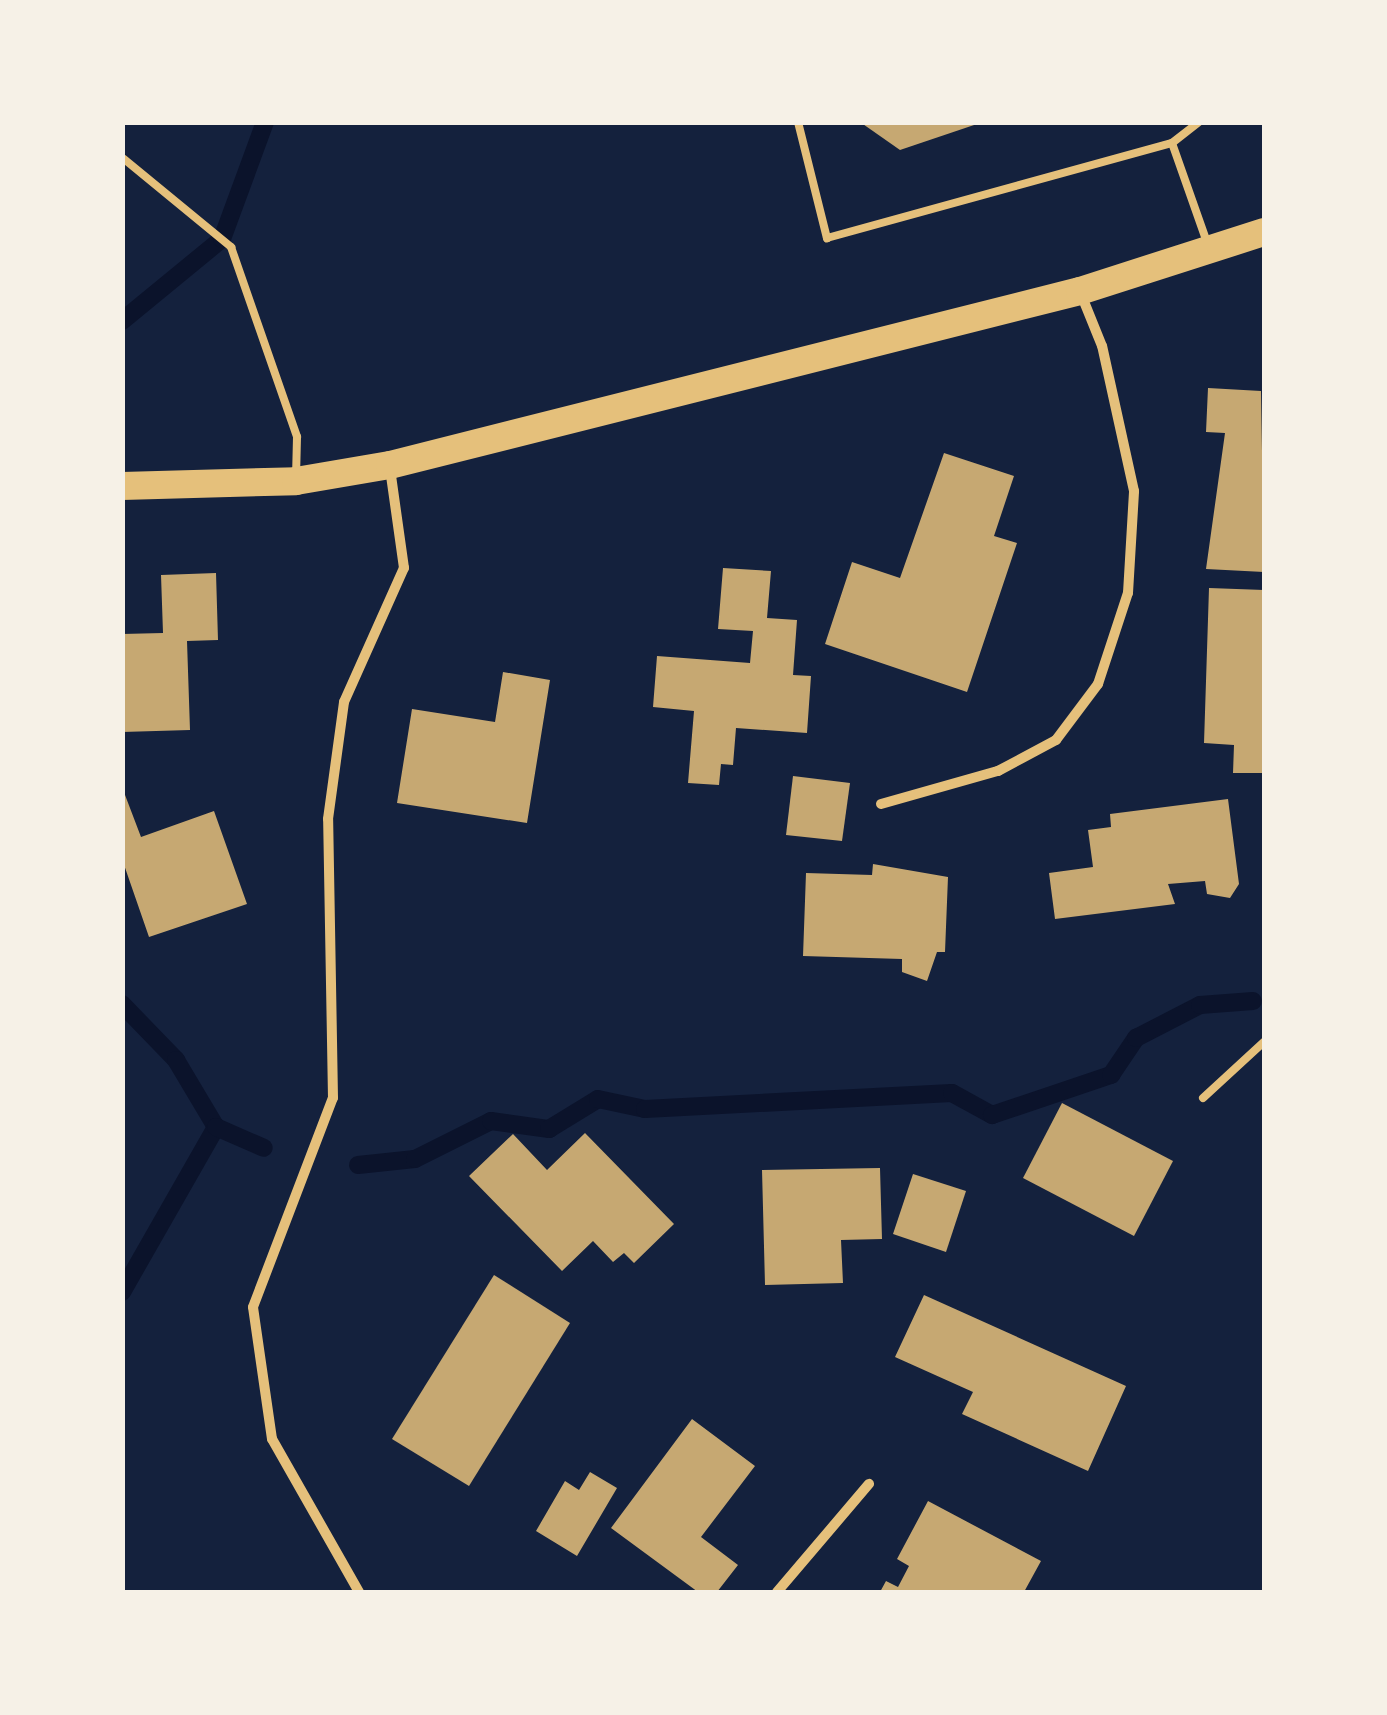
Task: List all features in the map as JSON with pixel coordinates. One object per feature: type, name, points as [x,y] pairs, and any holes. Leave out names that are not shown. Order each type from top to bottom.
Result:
[{"type":"highway","points":[[122,486],[296,481],[390,465],[1080,291],[1264,232]]},
{"type":"street","points":[[881,804],[998,771],[1056,740],[1098,684],[1128,593],[1134,491],[1102,346],[1080,291]]},
{"type":"street","points":[[359,1592],[272,1439],[253,1307],[333,1098],[328,819],[344,702],[404,568],[390,465]]},
{"type":"street","points":[[776,1592],[869,1484]]},
{"type":"lane","points":[[798,122],[827,238],[1172,143],[1199,122]]},
{"type":"lane","points":[[1172,143],[1209,248]]},
{"type":"lane","points":[[124,159],[231,246],[297,437],[296,481]]},
{"type":"lane","points":[[1203,1098],[1264,1042]]},
{"type":"building","points":[[860,122],[980,122],[980,123],[900,150]]},
{"type":"building","points":[[1208,388],[1261,391],[1264,572],[1206,569],[1225,433],[1206,432]]},
{"type":"building","points":[[944,453],[1014,476],[994,536],[1017,543],[967,692],[825,644],[852,562],[900,578]]},
{"type":"building","points":[[723,568],[771,571],[767,618],[797,620],[793,675],[811,676],[807,733],[736,728],[733,765],[721,764],[719,785],[688,783],[694,711],[653,707],[657,656],[750,663],[753,631],[718,629]]},
{"type":"building","points":[[216,573],[218,640],[187,641],[190,730],[122,732],[122,634],[163,633],[161,575]]},
{"type":"building","points":[[1209,588],[1264,590],[1264,773],[1233,773],[1234,745],[1204,743]]},
{"type":"building","points":[[503,672],[550,680],[527,823],[397,803],[412,709],[495,722]]},
{"type":"building","points":[[793,776],[850,783],[842,841],[786,835]]},
{"type":"building","points":[[122,787],[141,837],[214,811],[247,904],[149,937],[122,859]]},
{"type":"building","points":[[1228,799],[1239,884],[1230,898],[1207,894],[1205,881],[1168,884],[1175,904],[1055,919],[1049,873],[1093,867],[1088,830],[1111,827],[1110,814]]},
{"type":"building","points":[[873,864],[948,877],[945,952],[937,952],[927,981],[902,972],[902,959],[803,956],[806,873],[872,875]]},
{"type":"building","points":[[1062,1103],[1173,1161],[1134,1236],[1023,1178]]},
{"type":"building","points":[[585,1133],[674,1224],[634,1263],[624,1253],[613,1262],[593,1241],[562,1271],[469,1176],[513,1134],[547,1170]]},
{"type":"building","points":[[880,1168],[882,1239],[841,1240],[843,1283],[765,1285],[762,1170]]},
{"type":"building","points":[[913,1174],[966,1191],[946,1252],[893,1234]]},
{"type":"building","points":[[494,1275],[570,1323],[469,1486],[392,1439]]},
{"type":"building","points":[[924,1295],[1126,1386],[1088,1471],[962,1414],[973,1392],[895,1357]]},
{"type":"building","points":[[692,1419],[755,1466],[701,1537],[738,1565],[717,1592],[698,1592],[611,1528]]},
{"type":"building","points":[[590,1472],[617,1488],[577,1556],[536,1531],[565,1481],[579,1490]]},
{"type":"building","points":[[928,1501],[1041,1561],[1024,1592],[880,1592],[886,1581],[898,1587],[909,1566],[897,1559]]},
{"type":"waterway","points":[[122,321],[222,239],[265,122]]},
{"type":"waterway","points":[[358,1165],[415,1159],[491,1121],[549,1129],[598,1099],[645,1109],[952,1093],[992,1115],[1111,1075],[1136,1038],[1200,1005],[1253,1001]]},
{"type":"waterway","points":[[122,1004],[176,1060],[216,1127]]},
{"type":"waterway","points":[[122,1292],[216,1127],[264,1148]]}]
